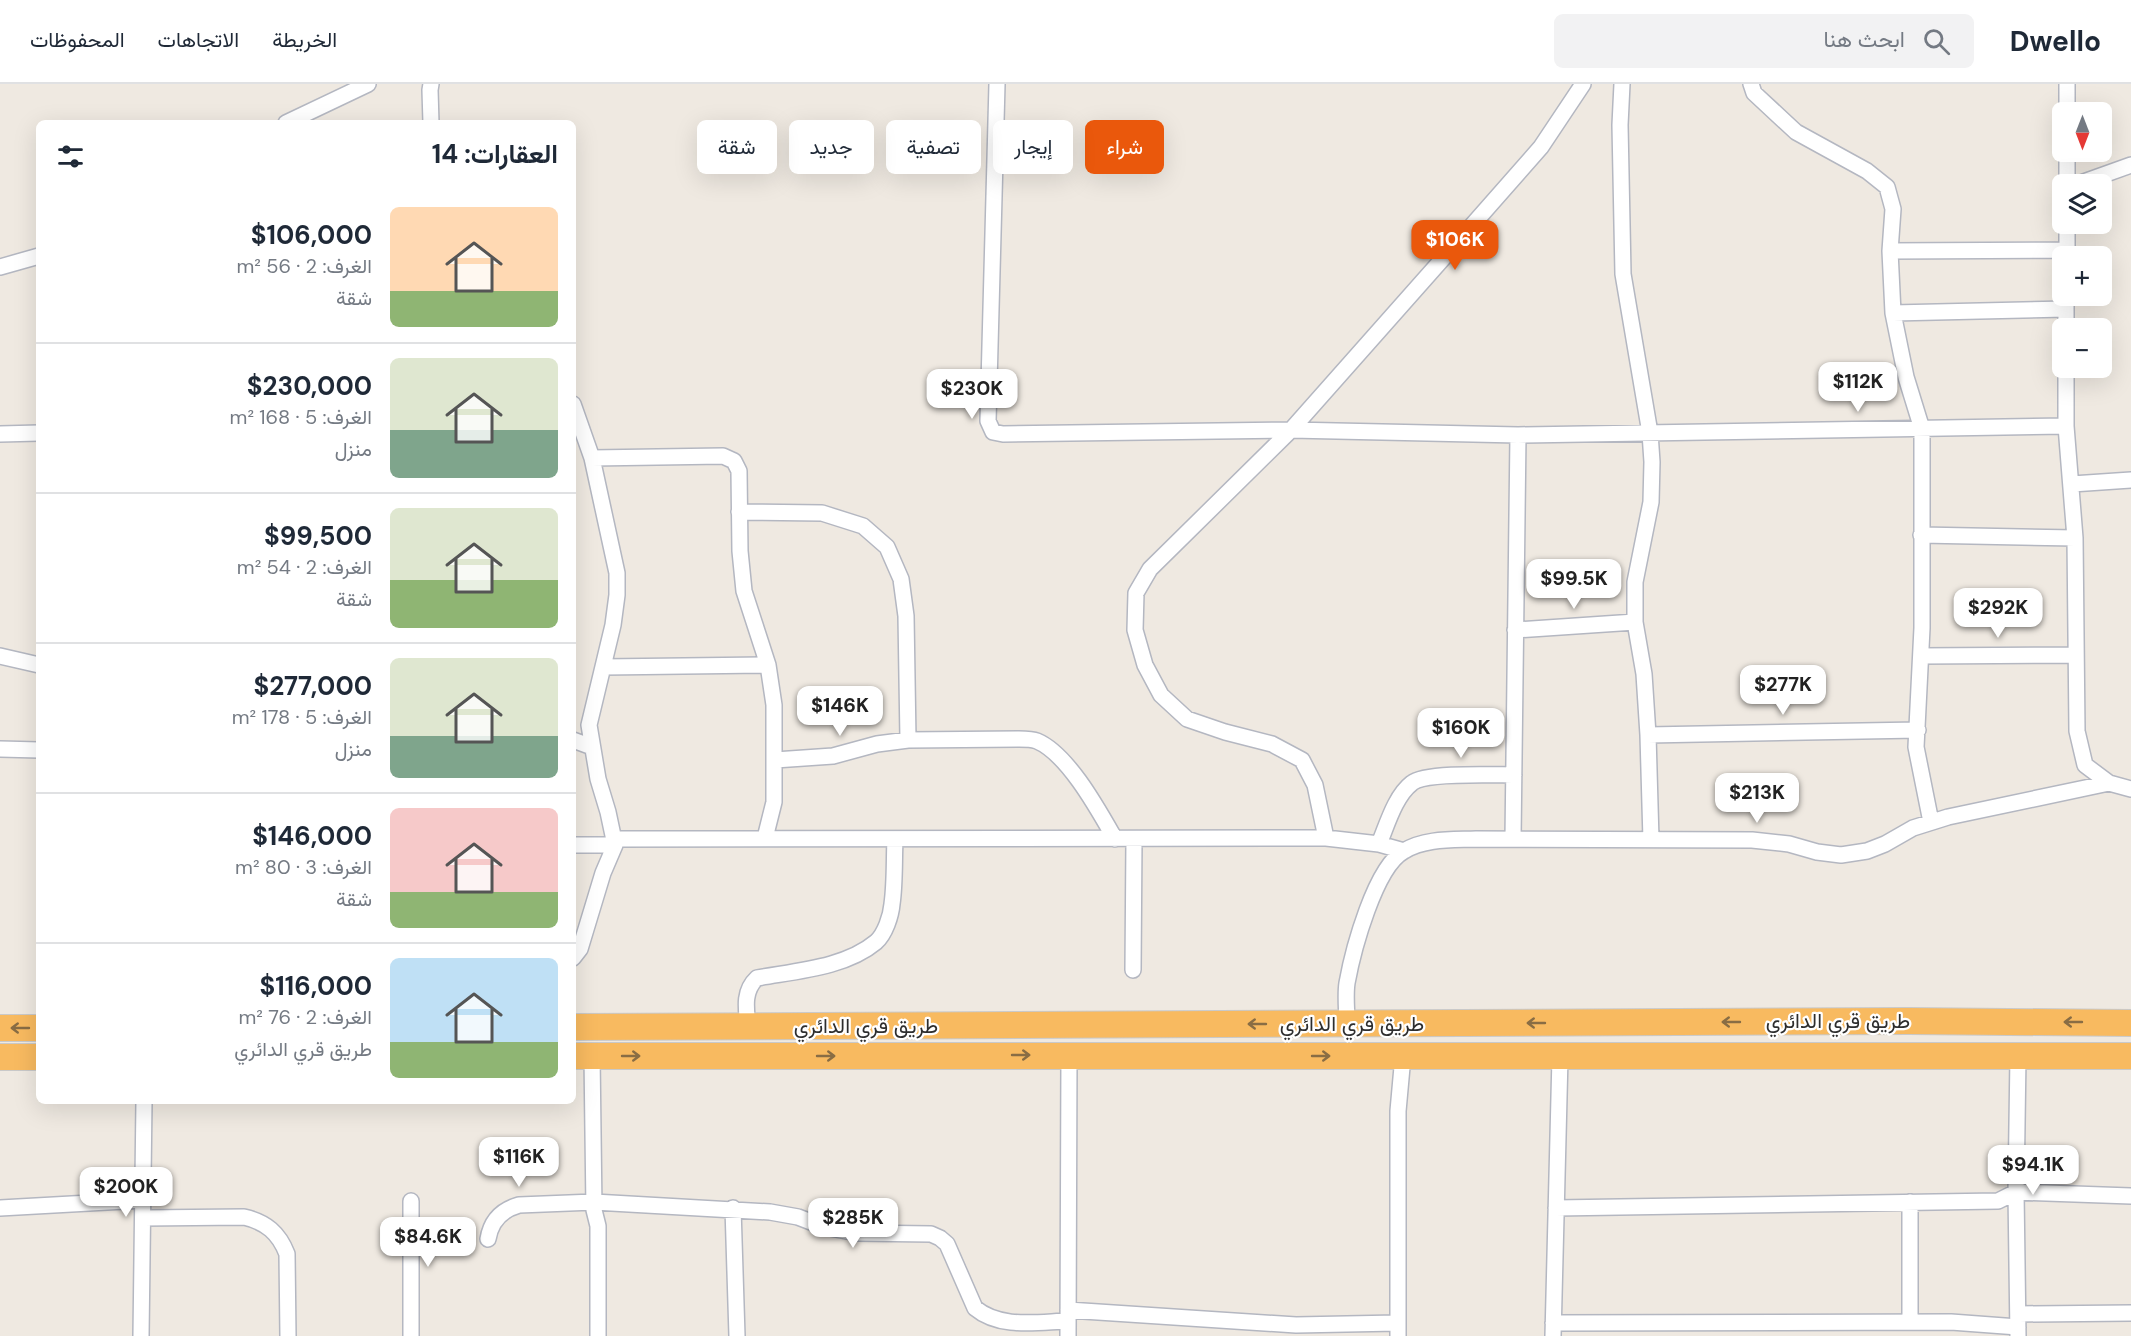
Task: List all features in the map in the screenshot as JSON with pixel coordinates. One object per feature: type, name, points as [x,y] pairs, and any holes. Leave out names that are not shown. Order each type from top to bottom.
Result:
[{"type":"highway","name":"طريق قري الدائري","points":[[576,1027],[1909,1021],[2131,1023]]},
{"type":"highway","points":[[1909,1021],[1909,1056]]},
{"type":"highway","points":[[0,1028],[36,1028]]},
{"type":"highway","name":"طريق قري الدائري","points":[[582,1056],[2131,1056]]},
{"type":"highway","points":[[0,1057],[36,1057]]},
{"type":"street","points":[[292,120],[368,84]]},
{"type":"street","points":[[431,84],[431,120]]},
{"type":"street","points":[[997,84],[988,421],[993,432],[1003,434],[1291,430],[1518,435],[2066,426]]},
{"type":"street","points":[[1326,838],[1315,785],[1302,760],[1272,744],[1187,719],[1161,695],[1145,664],[1135,630],[1136,593],[1150,569],[1291,430],[1541,147],[1583,84]]},
{"type":"street","points":[[1622,84],[1620,125],[1623,274],[1650,433],[1652,462],[1651,502],[1635,582],[1635,622],[1644,674],[1652,840]]},
{"type":"street","points":[[1751,84],[1754,93],[1796,132],[1867,171],[1887,187],[1893,209],[1890,251],[1893,313],[1906,377],[1922,429],[1921,656],[1916,747],[1931,822]]},
{"type":"street","points":[[2067,84],[2067,102]]},
{"type":"street","points":[[2106,174],[2131,165]]},
{"type":"street","points":[[1890,251],[2052,253]]},
{"type":"street","points":[[3,264],[36,257]]},
{"type":"street","points":[[1893,313],[2052,303]]},
{"type":"street","points":[[2066,378],[2066,426],[2075,538],[2077,731],[2085,765],[2109,783],[2131,789]]},
{"type":"street","points":[[576,413],[592,458],[617,573],[617,595],[604,667],[589,725],[592,747],[615,842],[580,949],[576,954]]},
{"type":"street","points":[[0,434],[36,433]]},
{"type":"street","points":[[1513,839],[1518,435]]},
{"type":"street","points":[[592,458],[723,456],[734,461],[739,471],[740,551],[744,591],[768,665],[774,715],[774,802],[765,838]]},
{"type":"street","points":[[2072,484],[2131,480]]},
{"type":"street","points":[[739,512],[822,513],[863,526],[886,547],[901,579],[906,616],[908,740]]},
{"type":"street","points":[[1921,535],[2075,538]]},
{"type":"street","points":[[1515,630],[1635,622]]},
{"type":"street","points":[[1921,656],[2076,655]]},
{"type":"street","points":[[0,656],[36,664]]},
{"type":"street","points":[[604,667],[768,665]]},
{"type":"street","points":[[1648,735],[1918,730]]},
{"type":"street","points":[[775,760],[833,756],[877,744],[908,740],[1019,739],[1037,741],[1065,764],[1092,798],[1115,839]]},
{"type":"street","points":[[576,741],[592,747]]},
{"type":"street","points":[[0,749],[36,750]]},
{"type":"street","points":[[1379,844],[1401,796],[1413,781],[1439,776],[1514,774]]},
{"type":"street","points":[[1347,1024],[1347,984],[1367,908],[1392,861],[1404,851],[1435,841],[1752,840],[1789,844],[1817,852],[1842,855],[1868,851],[1913,828],[1948,817],[2109,783]]},
{"type":"street","points":[[576,844],[765,838],[1326,838],[1379,844],[1404,851]]},
{"type":"street","points":[[747,1026],[747,991],[750,984],[757,978],[825,966],[876,942],[883,934],[892,906],[895,839]]},
{"type":"street","points":[[1133,970],[1134,839]]},
{"type":"street","points":[[1068,1322],[1069,1055]]},
{"type":"street","points":[[582,1056],[598,1226],[598,1336]]},
{"type":"street","points":[[488,1239],[496,1218],[510,1207],[519,1205],[594,1202],[733,1208],[798,1217],[824,1227],[858,1233],[931,1234],[940,1238],[947,1245],[975,1308],[981,1314],[999,1321],[1296,1325],[1397,1329],[1398,1111],[1403,1056]]},
{"type":"street","points":[[2018,1056],[2016,1192],[2018,1326]]},
{"type":"street","points":[[1560,1057],[1553,1330],[1868,1329],[1910,1322],[2018,1326],[2131,1313]]},
{"type":"street","points":[[141,1336],[144,1104]]},
{"type":"street","points":[[1556,1208],[1998,1201],[2016,1192],[2131,1196]]},
{"type":"street","points":[[0,1208],[143,1200]]},
{"type":"street","points":[[411,1201],[411,1336]]},
{"type":"street","points":[[1910,1202],[1910,1322]]},
{"type":"street","points":[[733,1208],[737,1336]]},
{"type":"street","points":[[143,1218],[244,1217],[254,1219],[270,1228],[283,1244],[287,1254],[288,1336]]}]
